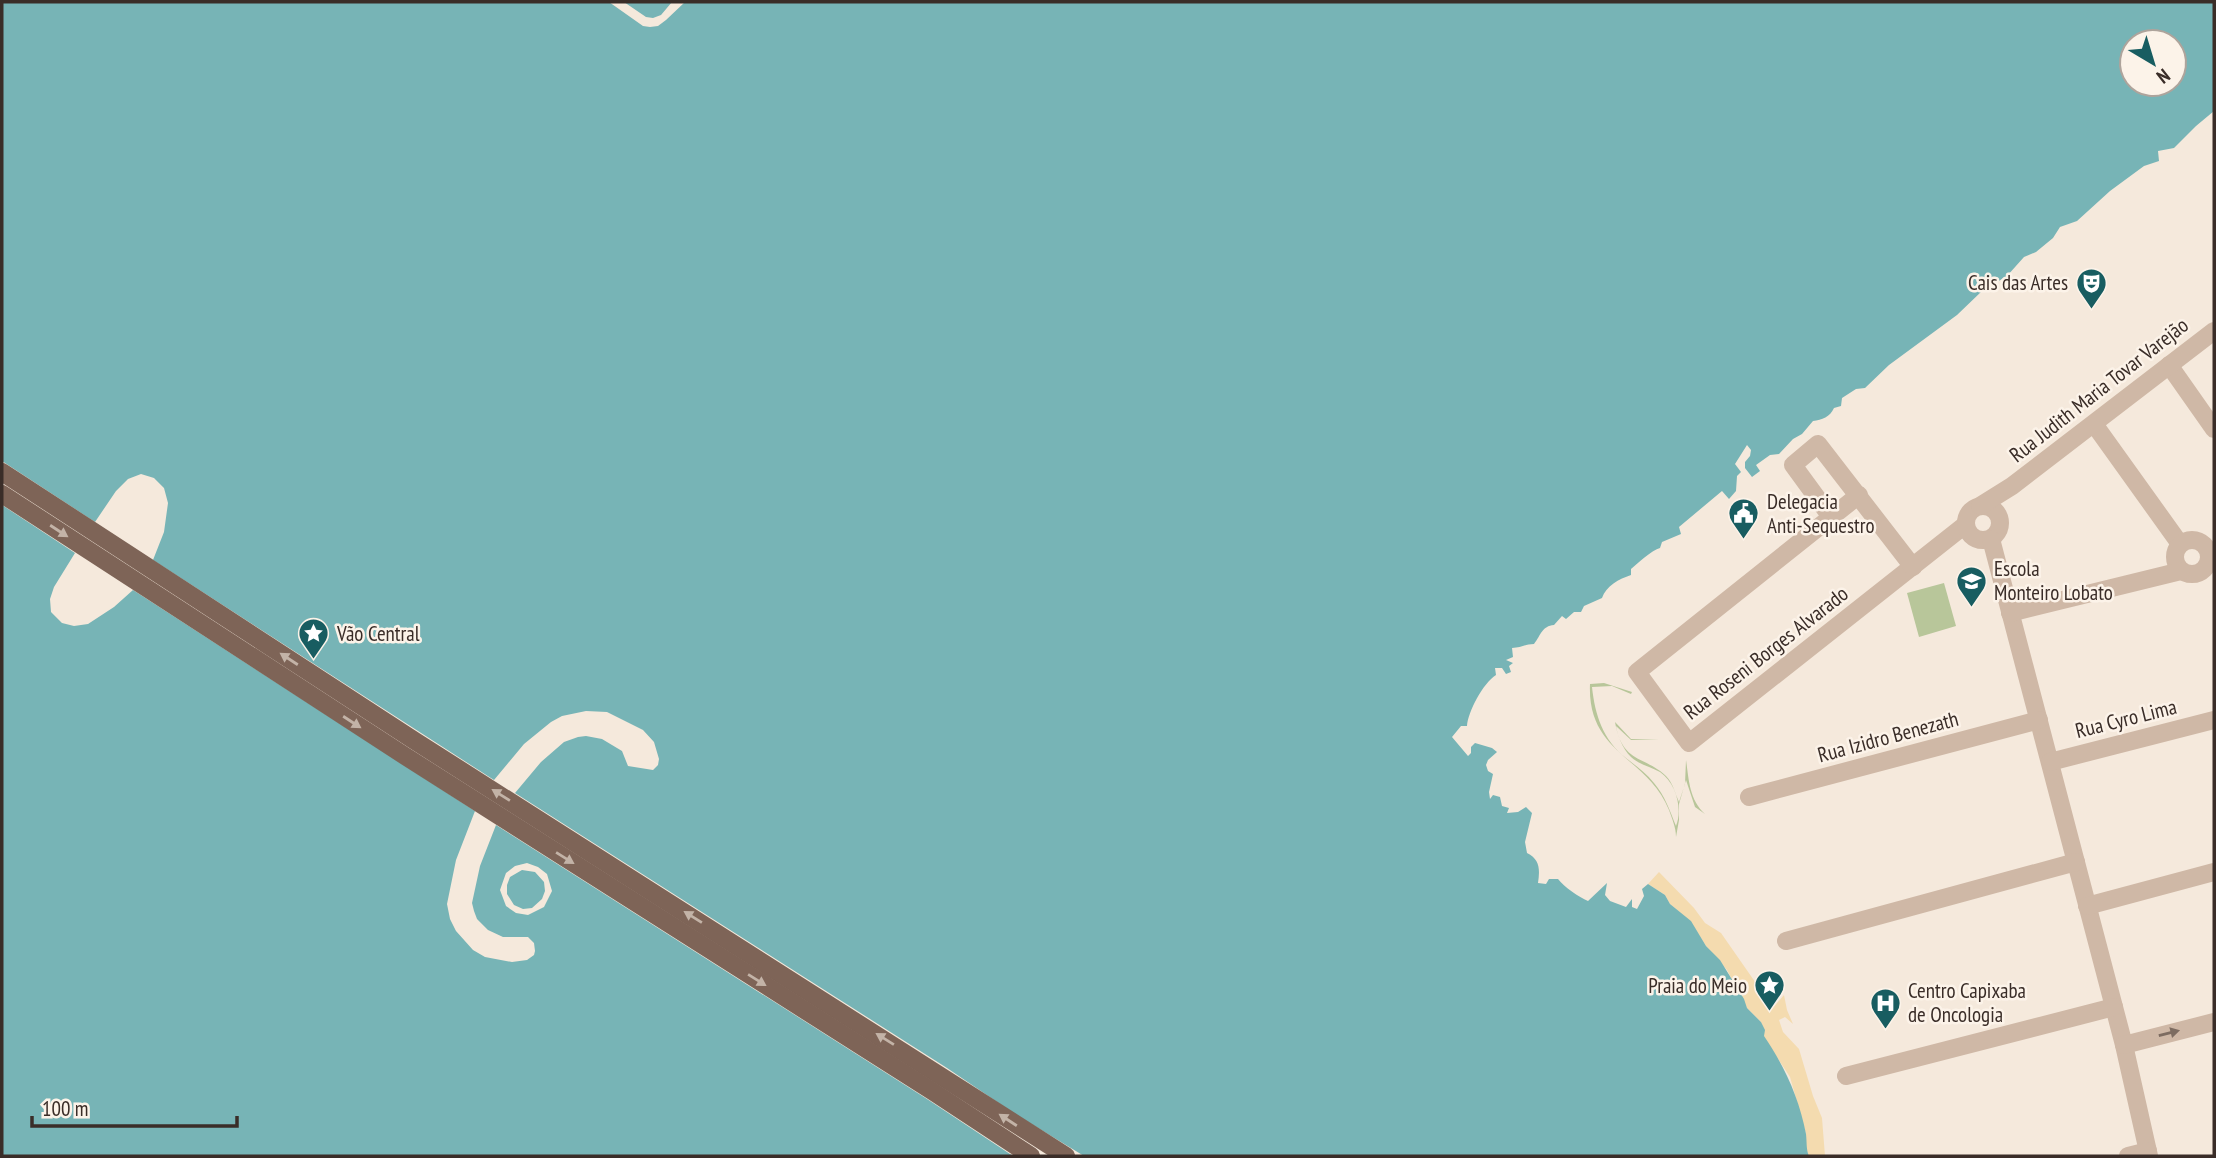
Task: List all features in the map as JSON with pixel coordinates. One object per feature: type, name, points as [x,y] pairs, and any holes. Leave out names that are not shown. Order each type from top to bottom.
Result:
[{"type":"main road","points":[[2,472],[415,741],[1066,1156]]},
{"type":"main road","points":[[2,494],[405,756],[1031,1156]]},
{"type":"street","name":"Rua Judith Maria Tovar Varejão","points":[[1980,506],[2012,486],[2214,331]]},
{"type":"street","points":[[2169,365],[2214,429]]},
{"type":"street","points":[[2094,424],[2180,544]]},
{"type":"street","points":[[1831,517],[1793,465],[1818,444],[1913,567]]},
{"type":"street","name":"Rua Judith Maria Tovar Varejão","points":[[2000,521],[2012,486]]},
{"type":"street","name":"Rua Roseni Borges Alvarado","points":[[1859,495],[1637,672],[1689,743],[1965,525]]},
{"type":"street","points":[[1980,506],[1996,511],[2000,521],[1999,529],[1991,539],[1983,541],[1973,537],[1965,525],[1967,515],[1980,506]]},
{"type":"street","points":[[1991,539],[2124,1045],[2149,1154],[2128,1156]]},
{"type":"street","points":[[2010,613],[2181,571],[2196,575],[2212,560],[2208,548],[2200,541],[2189,540],[2180,544],[2175,562],[2181,571]]},
{"type":"street","name":"Rua Izidro Benezath","points":[[1749,797],[2039,720]]},
{"type":"street","name":"Rua Cyro Lima","points":[[2050,762],[2214,720]]},
{"type":"street","points":[[1786,941],[2076,863]]},
{"type":"street","points":[[2087,906],[2214,872]]},
{"type":"street","points":[[1846,1076],[2114,1007]]},
{"type":"street","points":[[2124,1045],[2214,1022]]},
{"type":"green space","points":[[1944,583],[1956,626],[1919,637],[1907,593]]},
{"type":"green space","points":[[1604,683],[1632,692],[1631,694],[1612,686],[1592,687],[1595,707],[1611,743],[1598,726],[1592,707],[1590,684]]},
{"type":"green space","points":[[1615,722],[1631,739],[1659,740],[1631,740],[1616,726],[1619,738],[1617,731]]},
{"type":"green space","points":[[1619,738],[1629,753],[1658,770],[1666,776],[1673,788],[1660,772],[1631,757]]},
{"type":"green space","points":[[1618,751],[1651,779],[1658,788],[1667,804],[1676,826],[1679,812],[1676,837],[1669,810],[1647,777]]},
{"type":"green space","points":[[1686,760],[1693,796],[1705,814],[1695,807],[1686,780],[1685,783]]},
{"type":"sand","name":"Praia do Meio","points":[[1659,872],[1705,923],[1721,933],[1760,989],[1771,1010],[1784,995],[1793,1024],[1785,1017],[1779,1020],[1783,1032],[1799,1049],[1822,1118],[1825,1156],[1809,1156],[1806,1134],[1790,1077],[1763,1036],[1761,1022],[1747,1008],[1727,970],[1706,946],[1690,921],[1670,904],[1665,895],[1648,884]]},
{"type":"water","points":[[2,2],[2214,2],[2214,111],[2174,148],[2158,151],[2159,161],[2144,166],[2110,191],[2077,221],[2060,227],[2053,238],[2036,252],[2024,257],[2007,276],[1982,291],[1957,315],[1889,365],[1865,388],[1856,389],[1842,398],[1841,406],[1834,408],[1825,418],[1813,421],[1779,454],[1770,455],[1756,465],[1760,471],[1752,477],[1745,468],[1751,450],[1747,445],[1735,464],[1741,472],[1737,476],[1736,491],[1729,499],[1722,491],[1679,527],[1681,534],[1662,542],[1660,548],[1631,569],[1631,575],[1610,587],[1602,598],[1584,606],[1581,612],[1574,612],[1566,619],[1562,616],[1554,625],[1544,629],[1534,644],[1512,648],[1513,657],[1506,660],[1513,663],[1509,666],[1511,672],[1506,674],[1502,668],[1495,668],[1496,675],[1477,698],[1467,726],[1461,726],[1452,737],[1468,756],[1475,743],[1497,752],[1486,765],[1488,771],[1493,774],[1490,799],[1493,795],[1500,797],[1502,806],[1509,808],[1507,813],[1518,812],[1526,807],[1532,813],[1525,842],[1527,853],[1538,865],[1538,883],[1546,884],[1549,879],[1558,879],[1572,892],[1588,901],[1607,883],[1605,895],[1610,901],[1626,907],[1632,899],[1632,907],[1637,909],[1644,896],[1642,889],[1648,884],[1665,895],[1670,904],[1691,921],[1706,946],[1720,960],[1747,1008],[1761,1022],[1765,1030],[1764,1036],[1785,1071],[1795,1095],[1809,1156],[2,1156]]},
{"type":"pier","points":[[609,2],[624,2],[646,17],[653,18],[661,15],[672,2],[685,2],[658,26],[650,27],[643,26]]},
{"type":"pier","points":[[2,461],[95,522],[116,491],[128,479],[141,474],[154,478],[164,488],[168,503],[164,532],[153,560],[494,780],[524,744],[562,716],[586,711],[607,712],[643,730],[654,742],[659,759],[653,770],[628,766],[622,751],[602,739],[578,737],[564,742],[541,762],[515,793],[1084,1156],[1013,1156],[496,825],[480,866],[472,903],[474,911],[477,919],[488,930],[503,937],[528,937],[534,943],[535,951],[527,960],[512,962],[485,957],[473,950],[456,931],[447,904],[456,860],[475,811],[133,590],[114,607],[88,624],[74,626],[62,623],[51,612],[50,599],[54,587],[75,553],[2,505]]},
{"type":"pier","points":[[527,863],[538,867],[547,874],[552,891],[544,907],[528,915],[516,913],[506,906],[500,890],[506,873],[515,866]],"holes":[[[522,870],[535,872],[544,882],[542,899],[532,908],[523,909],[514,905],[507,894],[510,877]]]},
{"type":"place","name":"Cais das Artes","points":[[2091,310]]},
{"type":"place","name":"Delegacia Anti-Sequestro","points":[[1744,541]]},
{"type":"place","name":"Escola Monteiro Lobato","points":[[1971,608]]},
{"type":"place","name":"Vão Central","points":[[314,661]]},
{"type":"place","name":"Praia do Meio","points":[[1770,1013]]},
{"type":"place","name":"Centro Capixaba de Oncologia","points":[[1885,1030]]}]
